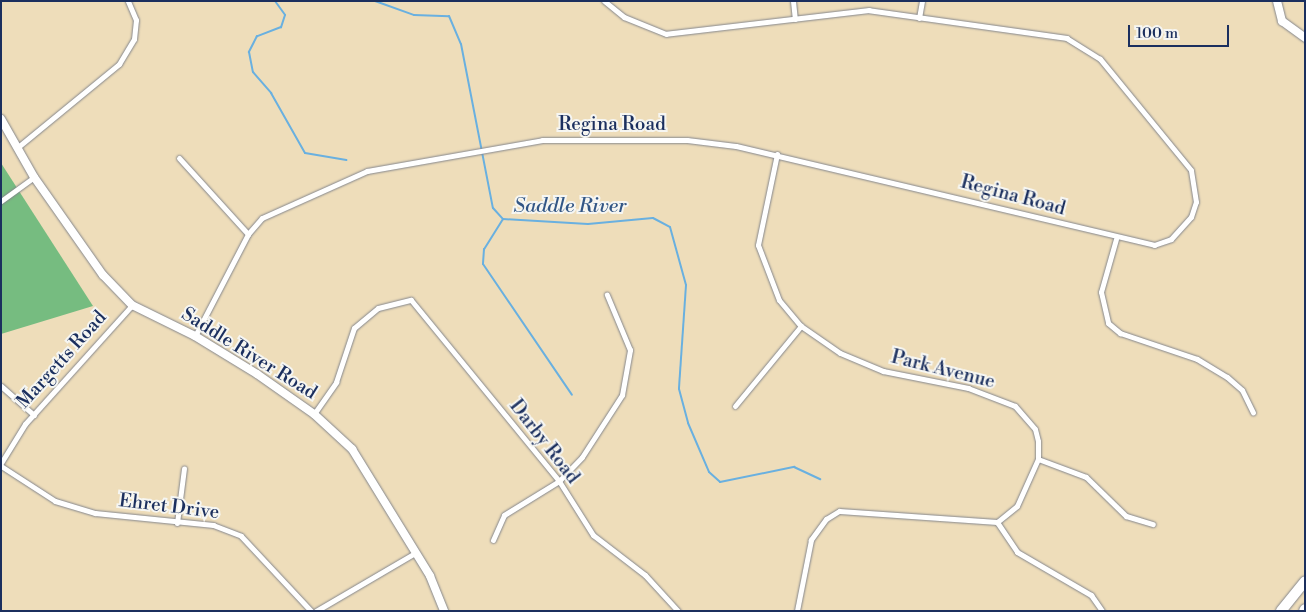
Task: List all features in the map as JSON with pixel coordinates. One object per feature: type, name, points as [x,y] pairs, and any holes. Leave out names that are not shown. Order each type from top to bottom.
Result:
[{"type":"highway","points":[[1281,611],[1305,581]]},
{"type":"main road","points":[[1277,1],[1282,21],[1305,38]]},
{"type":"main road","name":"Saddle River Road","points":[[1,119],[34,177],[103,275],[132,305],[195,336],[314,414],[352,450],[415,553],[444,611]]},
{"type":"street","points":[[18,147],[119,64],[134,39],[136,20],[128,1]]},
{"type":"street","name":"Regina Road","points":[[195,336],[248,234],[262,218],[367,171],[542,140],[687,140],[777,154],[1116,239],[1154,245],[1172,239],[1191,216],[1196,186],[1191,170],[1127,98],[1113,74],[1067,38],[870,10],[666,34],[624,17],[604,1]]},
{"type":"street","points":[[793,1],[795,19]]},
{"type":"street","points":[[919,18],[922,1]]},
{"type":"street","name":"Park Avenue","points":[[777,154],[758,245],[779,300],[801,326],[840,353],[883,371],[968,388],[1015,406],[1035,429],[1038,459],[1017,506],[997,522]]},
{"type":"street","points":[[179,158],[248,234]]},
{"type":"street","points":[[1,201],[34,177]]},
{"type":"street","points":[[1116,239],[1101,292],[1108,323],[1120,332],[1196,359],[1227,377],[1242,390],[1253,414]]},
{"type":"street","points":[[493,540],[504,515],[559,481],[593,442],[627,380],[627,334],[607,295]]},
{"type":"street","name":"Darby Road","points":[[314,414],[336,382],[354,328],[378,308],[404,300],[415,305],[559,481],[593,535],[645,575],[678,611]]},
{"type":"street","name":"Margetts Road","points":[[1,464],[12,440],[132,305]]},
{"type":"street","points":[[735,406],[801,326]]},
{"type":"street","points":[[1,386],[34,415]]},
{"type":"street","points":[[1038,459],[1086,477],[1126,516],[1153,524]]},
{"type":"street","name":"Ehret Drive","points":[[1,464],[56,501],[95,513],[212,525],[241,536],[311,611]]},
{"type":"street","points":[[177,522],[184,468]]},
{"type":"street","points":[[797,611],[811,540],[826,519],[839,511],[997,522],[1017,552],[1091,596],[1102,611]]},
{"type":"street","points":[[316,611],[415,553]]},
{"type":"green space","points":[[1,163],[93,306],[1,334]]},
{"type":"waterway","points":[[275,1],[285,15],[281,27],[257,36],[249,52],[253,72],[271,93],[305,153],[346,160]]},
{"type":"waterway","name":"Saddle River","points":[[375,1],[414,15],[449,16],[461,44],[493,208],[503,219],[588,224],[653,218],[670,227],[686,285],[679,389],[688,423],[709,472],[720,482],[794,467],[820,479]]},
{"type":"waterway","points":[[503,219],[484,249],[483,264],[572,395]]}]
